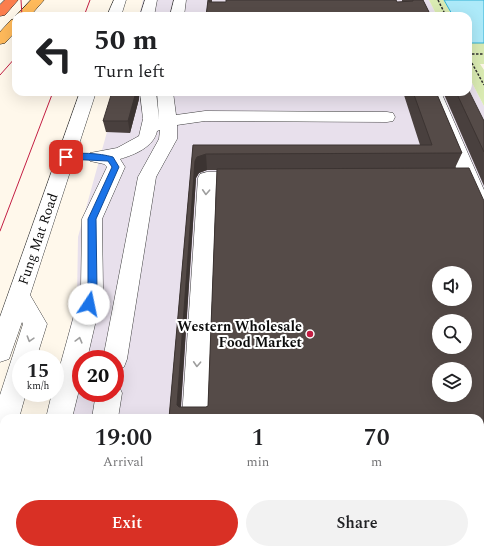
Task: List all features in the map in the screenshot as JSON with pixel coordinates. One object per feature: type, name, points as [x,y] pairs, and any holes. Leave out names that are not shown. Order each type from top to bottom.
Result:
[{"type":"highway","points":[[0,12],[12,0]]},
{"type":"main road","points":[[27,12],[38,0]]},
{"type":"main road","points":[[0,40],[12,27]]},
{"type":"street","points":[[116,12],[120,0]]},
{"type":"street","points":[[148,12],[152,0]]},
{"type":"street","points":[[178,12],[180,0]]},
{"type":"street","name":"Fung Mat Road","points":[[0,352],[87,96]]},
{"type":"street","points":[[66,157],[116,156],[132,149],[147,138],[151,118],[148,96]]},
{"type":"street","points":[[117,350],[147,177],[168,139],[165,96]]},
{"type":"street","points":[[435,96],[484,212]]},
{"type":"street","points":[[148,128],[162,125],[168,121],[205,116],[386,117]]},
{"type":"street","points":[[60,414],[92,290],[92,219],[116,167],[110,159],[100,157]]},
{"type":"street","points":[[445,177],[469,177]]},
{"type":"street","points":[[195,414],[207,178],[262,178]]},
{"type":"street","name":"Fung Mat Road","points":[[19,295],[35,324],[27,350]]},
{"type":"street","points":[[7,414],[12,398]]},
{"type":"street","points":[[106,414],[108,402]]},
{"type":"path","points":[[438,0],[444,12]]},
{"type":"path","points":[[472,55],[484,54]]},
{"type":"path","points":[[472,62],[484,85]]},
{"type":"shaded area","points":[[143,0],[429,0],[435,12],[140,12]]},
{"type":"shaded area","name":"Western Wholesale Food Market","points":[[472,83],[484,106],[484,414],[49,414],[52,402],[64,402],[64,352],[77,299],[78,237],[117,96],[472,96]]},
{"type":"green space","points":[[429,0],[444,0],[451,12],[435,12]]},
{"type":"green space","points":[[472,42],[484,43],[484,64],[480,64],[484,70],[484,106],[472,83]]},
{"type":"water","points":[[444,0],[484,0],[484,43],[472,43],[472,12],[451,12]]},
{"type":"building","points":[[208,0],[209,2],[226,2],[226,0],[396,0],[397,2],[423,0],[429,12],[206,12]]},
{"type":"building","points":[[111,96],[135,96],[128,121],[103,121]]},
{"type":"building","name":"Western Wholesale Food Market","points":[[414,96],[438,96],[462,153],[206,154],[197,157],[195,161],[177,405],[179,407],[208,406],[217,169],[469,168],[484,201],[484,414],[169,414],[193,145],[432,145]]},
{"type":"building","points":[[458,96],[472,96],[484,121],[484,152]]},
{"type":"tram line","points":[[21,0],[22,12]]},
{"type":"tram line","points":[[86,12],[90,0]]},
{"type":"tram line","points":[[0,75],[12,62]]},
{"type":"tram line","points":[[0,231],[51,96]]},
{"type":"place","name":"Western Wholesale Food Market","points":[[310,334]]},
{"type":"route","points":[[66,157],[100,157],[110,159],[116,167],[92,219],[92,290],[89,304]]}]
